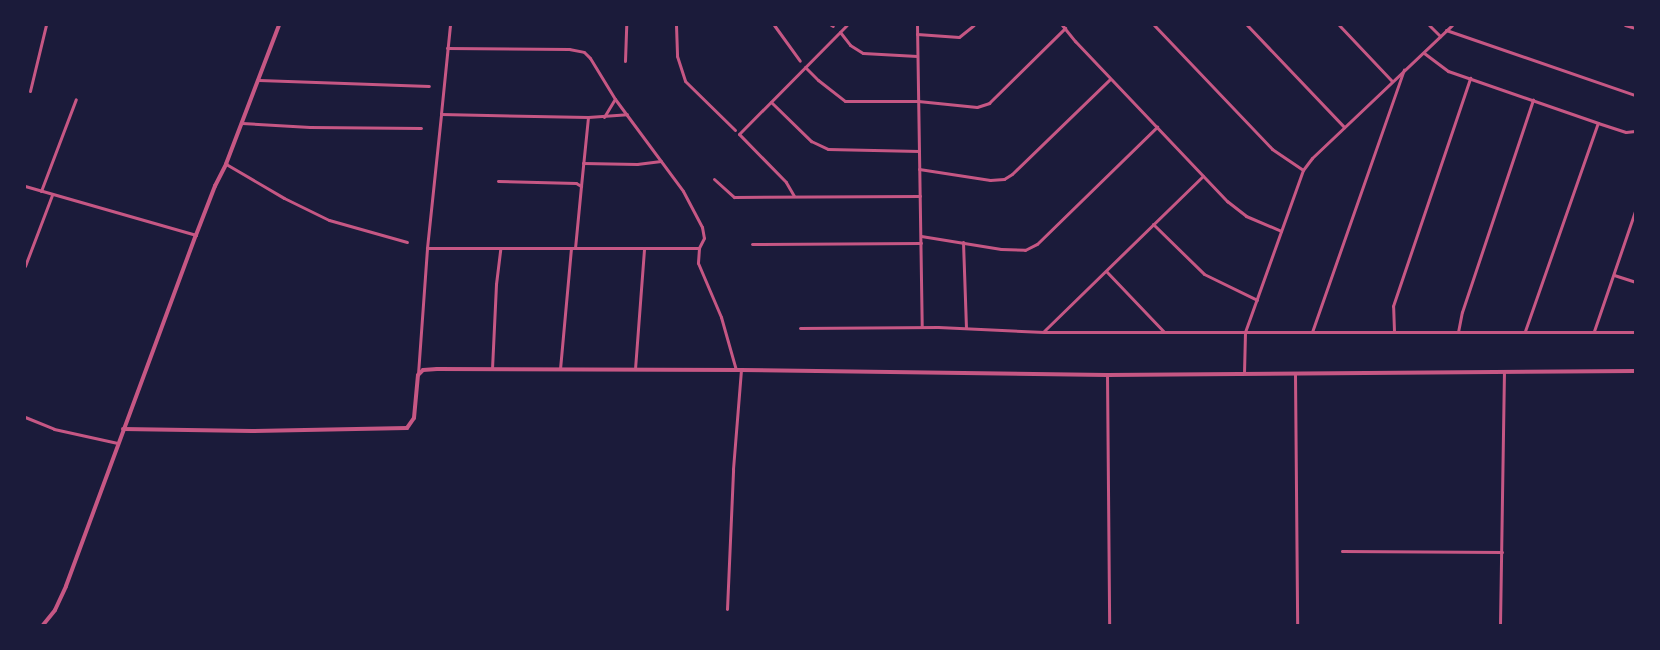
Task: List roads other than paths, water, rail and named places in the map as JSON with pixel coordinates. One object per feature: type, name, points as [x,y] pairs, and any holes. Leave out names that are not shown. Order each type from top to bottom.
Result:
[{"type":"street","points":[[30,91],[46,25]]},
{"type":"street","points":[[43,625],[55,610],[66,586],[117,443],[196,235],[226,164],[279,25]]},
{"type":"street","points":[[123,429],[399,430],[407,428],[414,418],[427,248],[450,25]]},
{"type":"street","points":[[625,61],[626,25]]},
{"type":"street","points":[[676,25],[677,56],[685,81],[735,130]]},
{"type":"street","points":[[774,25],[800,61]]},
{"type":"street","points":[[794,196],[786,182],[739,134],[847,25]]},
{"type":"street","points":[[917,25],[922,327]]},
{"type":"street","points":[[917,34],[959,38],[974,25]]},
{"type":"street","points":[[1154,25],[1272,149],[1303,170]]},
{"type":"street","points":[[1247,25],[1344,127]]},
{"type":"street","points":[[1339,25],[1392,81]]},
{"type":"street","points":[[1429,25],[1440,36]]},
{"type":"street","points":[[1244,373],[1245,332],[1303,170],[1312,158],[1452,25]]},
{"type":"street","points":[[1625,25],[1635,28]]},
{"type":"street","points":[[805,67],[845,101],[918,101],[968,107],[982,106],[989,103],[1064,27],[1110,79],[1227,201],[1246,216],[1281,231]]},
{"type":"street","points":[[1446,30],[1635,95]]},
{"type":"street","points":[[840,32],[850,45],[863,53],[917,56]]},
{"type":"street","points":[[447,48],[569,49],[584,52],[590,58],[615,98],[683,191],[702,227],[704,238],[698,248],[697,255],[704,279],[721,317],[736,370]]},
{"type":"street","points":[[1424,53],[1448,70],[1598,123],[1626,132],[1635,131]]},
{"type":"street","points":[[1312,332],[1404,70]]},
{"type":"street","points":[[1394,331],[1393,306],[1470,78]]},
{"type":"street","points":[[919,169],[990,180],[1004,179],[1012,174],[1110,79]]},
{"type":"street","points":[[259,80],[428,86]]},
{"type":"street","points":[[604,116],[615,98]]},
{"type":"street","points":[[41,190],[76,99]]},
{"type":"street","points":[[1458,332],[1462,312],[1533,100]]},
{"type":"street","points":[[772,102],[811,140],[828,149],[919,151]]},
{"type":"street","points":[[441,114],[588,117],[627,114]]},
{"type":"street","points":[[560,369],[588,117]]},
{"type":"street","points":[[242,123],[301,127],[421,128]]},
{"type":"street","points":[[1525,331],[1598,123]]},
{"type":"street","points":[[921,236],[1025,250],[1037,244],[1157,127]]},
{"type":"street","points":[[583,163],[637,164],[661,161]]},
{"type":"street","points":[[226,164],[284,198],[328,220],[407,242]]},
{"type":"street","points":[[1044,332],[1203,176]]},
{"type":"street","points":[[714,179],[734,197],[920,196]]},
{"type":"street","points":[[498,181],[576,183],[581,186]]},
{"type":"street","points":[[25,186],[196,235]]},
{"type":"street","points":[[25,266],[52,195]]},
{"type":"street","points":[[1594,331],[1635,213]]},
{"type":"street","points":[[1154,224],[1204,274],[1257,300]]},
{"type":"street","points":[[963,242],[966,328]]},
{"type":"street","points":[[752,244],[921,243]]},
{"type":"street","points":[[427,248],[698,248]]},
{"type":"street","points":[[635,369],[644,248]]},
{"type":"street","points":[[690,248],[697,255]]},
{"type":"street","points":[[492,369],[496,284],[500,249]]},
{"type":"street","points":[[1106,271],[1164,332]]},
{"type":"street","points":[[1614,275],[1635,282]]},
{"type":"street","points":[[800,328],[922,327],[1044,332],[1635,332]]},
{"type":"street","points":[[419,365],[423,370]]},
{"type":"street","points":[[418,375],[423,370],[492,369],[1107,375],[1635,371]]},
{"type":"street","points":[[727,609],[733,469],[741,370]]},
{"type":"street","points":[[1500,625],[1504,371]]},
{"type":"street","points":[[1107,375],[1109,625]]},
{"type":"street","points":[[1295,375],[1297,625]]},
{"type":"street","points":[[25,417],[54,429],[117,443]]},
{"type":"street","points":[[1342,552],[1502,552]]}]
